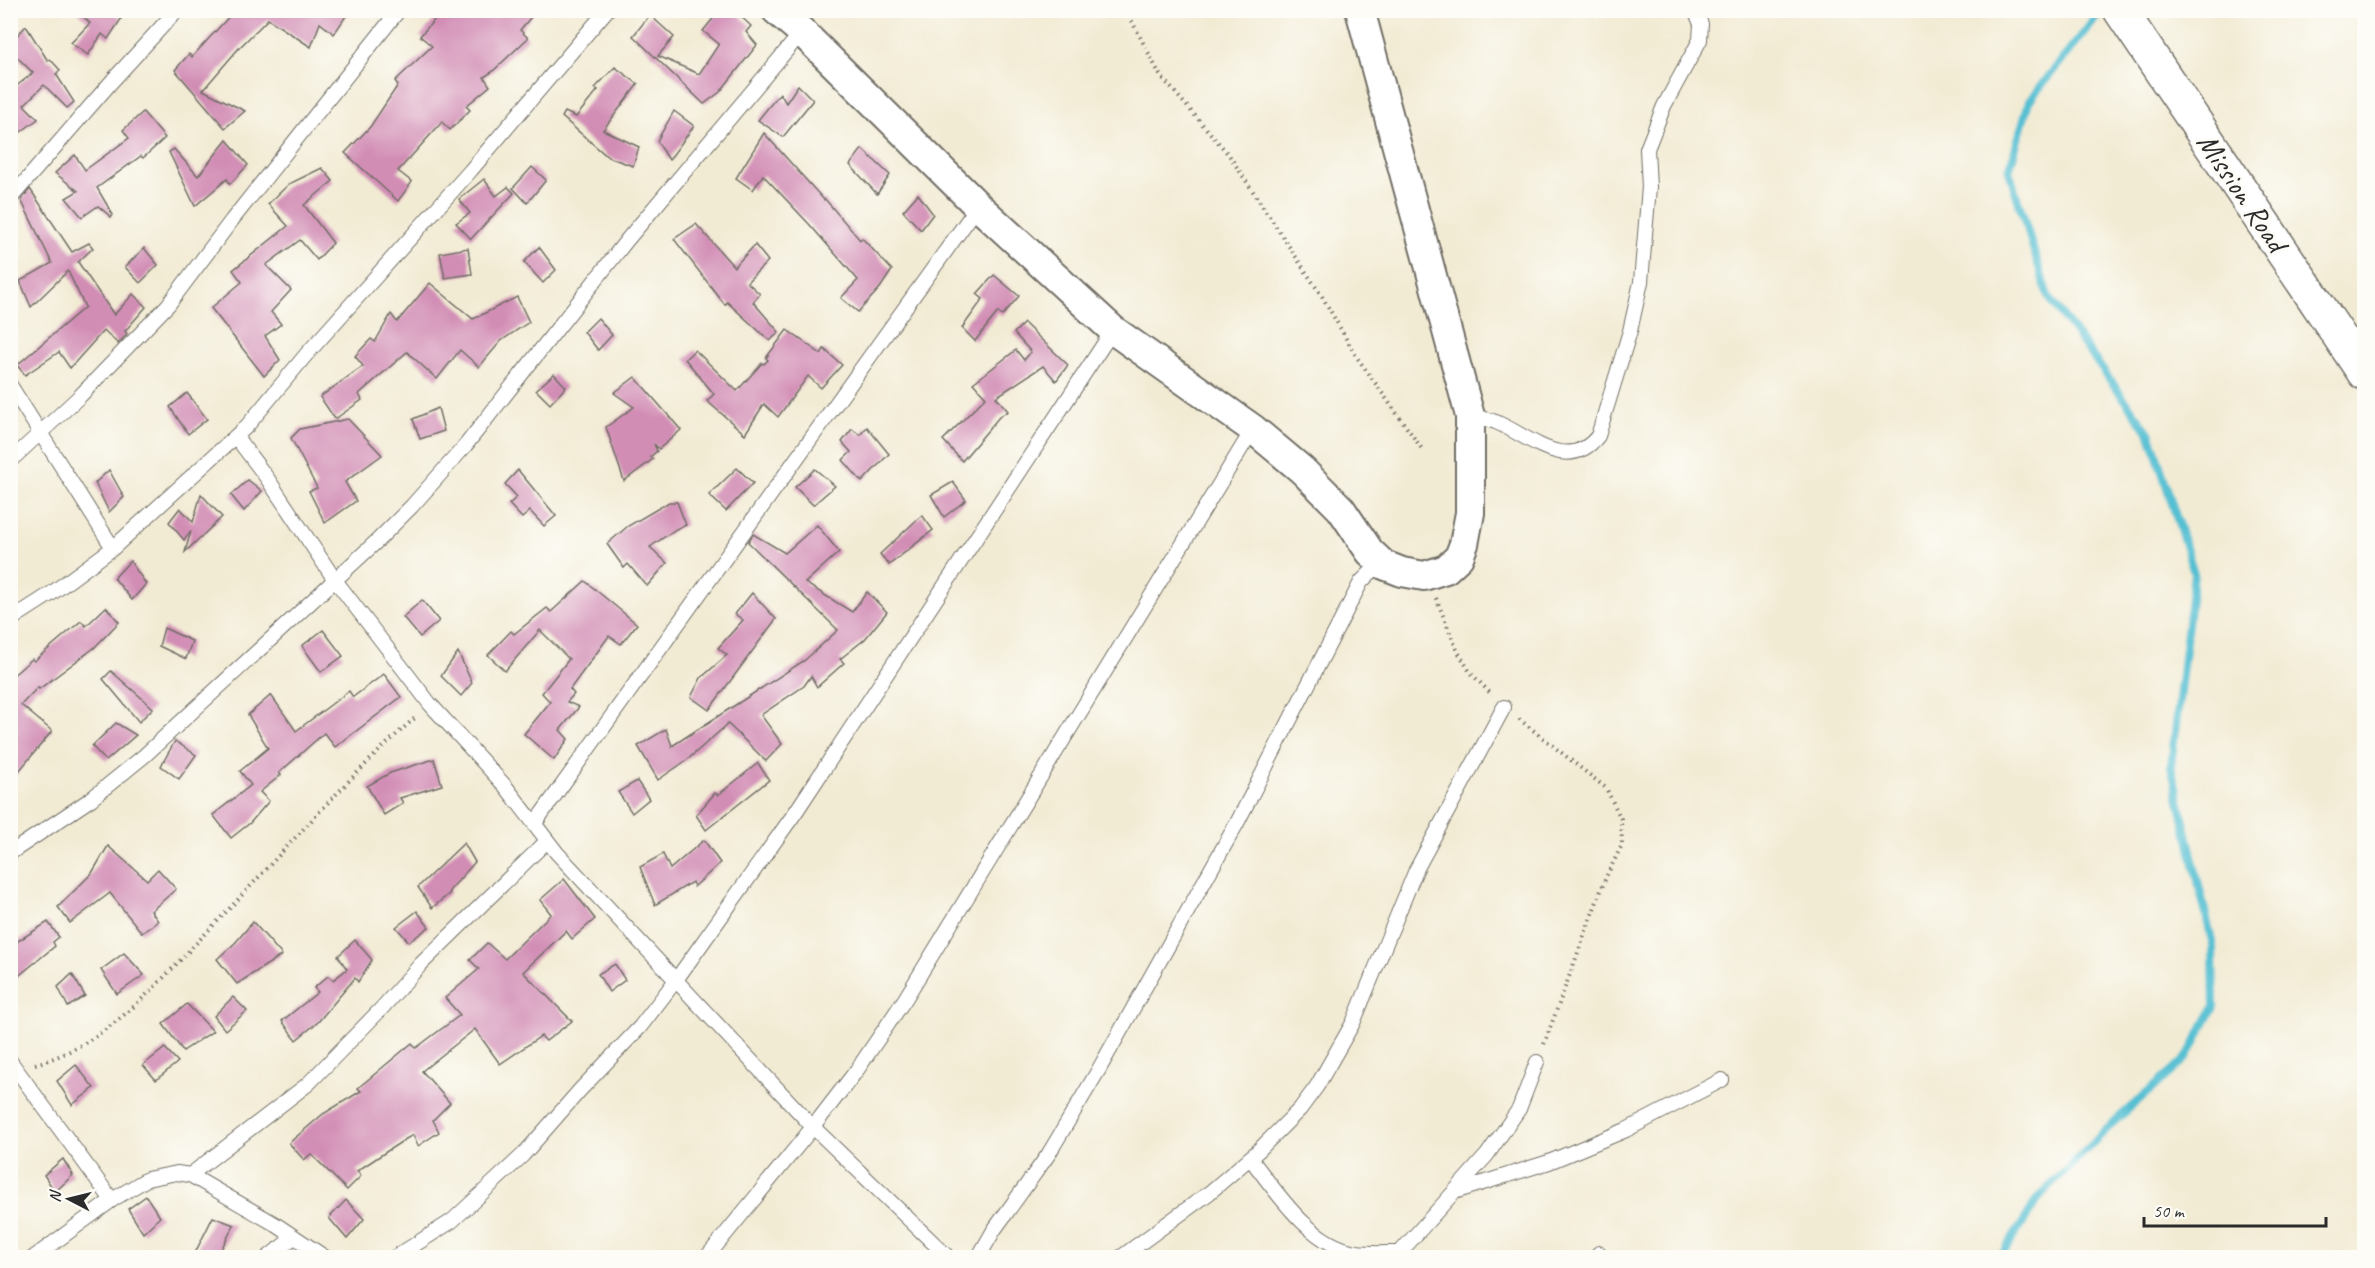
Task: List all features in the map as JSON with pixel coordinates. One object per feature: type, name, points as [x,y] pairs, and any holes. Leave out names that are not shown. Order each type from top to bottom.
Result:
[{"type":"street","points":[[776,10],[978,206],[1113,330],[1253,429],[1302,470],[1341,509],[1370,552],[1384,565],[1402,572],[1425,576],[1446,568],[1459,557],[1464,544],[1470,513],[1470,416],[1360,10]]},
{"type":"street","name":"Mission Road","points":[[2120,10],[2364,373]]},
{"type":"lane","points":[[10,199],[177,10]]},
{"type":"lane","points":[[10,461],[80,396],[168,305],[232,220],[399,10]]},
{"type":"lane","points":[[10,620],[52,593],[113,548],[236,437],[257,415],[304,356],[471,170],[607,10]]},
{"type":"lane","points":[[1470,416],[1496,422],[1538,445],[1556,451],[1577,453],[1590,447],[1598,436],[1630,331],[1641,282],[1649,188],[1647,149],[1664,106],[1700,40],[1701,24],[1695,10]]},
{"type":"lane","points":[[10,853],[91,799],[144,756],[412,507],[465,446],[593,281],[802,33]]},
{"type":"lane","points":[[535,823],[978,206]]},
{"type":"lane","points":[[394,1257],[452,1221],[523,1155],[640,1027],[795,813],[1113,330]]},
{"type":"lane","points":[[10,385],[42,431],[113,548]]},
{"type":"lane","points":[[706,1257],[813,1127],[856,1070],[930,959],[1253,429]]},
{"type":"lane","points":[[236,437],[267,478],[335,580],[430,704],[492,771],[548,841],[813,1127],[949,1257]]},
{"type":"lane","points":[[978,1257],[994,1230],[1048,1155],[1098,1071],[1237,824],[1361,582],[1371,572],[1384,565]]},
{"type":"lane","points":[[1120,1257],[1209,1193],[1250,1158],[1300,1109],[1330,1066],[1353,1023],[1416,870],[1504,707]]},
{"type":"lane","points":[[190,1175],[308,1084],[421,964],[548,841]]},
{"type":"lane","points":[[1250,1158],[1290,1209],[1324,1239],[1339,1248],[1355,1252],[1396,1255],[1487,1155],[1506,1130],[1519,1109],[1537,1062]]},
{"type":"lane","points":[[13,1065],[112,1200]]},
{"type":"lane","points":[[1454,1192],[1549,1161],[1626,1130],[1722,1080]]},
{"type":"lane","points":[[33,1257],[112,1200],[147,1179],[177,1173],[190,1175],[327,1257]]},
{"type":"lane","points":[[267,1257],[294,1237]]},
{"type":"path","points":[[1126,10],[1160,75],[1228,155],[1323,298],[1356,356],[1422,449]]},
{"type":"path","points":[[1425,576],[1443,613],[1456,650],[1470,672],[1504,707],[1606,788],[1621,819],[1622,845],[1606,877],[1537,1062]]},
{"type":"path","points":[[13,1065],[50,1060],[76,1050],[124,1015],[219,920],[360,769],[430,704]]},
{"type":"building","points":[[76,10],[118,10],[116,14],[121,19],[108,39],[102,34],[88,55],[71,43],[90,23]]},
{"type":"building","points":[[235,10],[350,10],[334,34],[320,23],[311,47],[268,19],[239,48],[203,90],[245,111],[225,128],[175,70],[189,54],[192,57]]},
{"type":"building","points":[[443,10],[537,10],[520,30],[528,38],[484,77],[490,86],[466,106],[470,110],[450,130],[442,122],[398,171],[412,182],[398,201],[345,153],[370,127],[398,85],[395,81],[432,46],[420,36]]},
{"type":"building","points":[[720,10],[734,10],[751,26],[746,32],[757,45],[720,92],[704,104],[633,36],[650,15],[674,37],[658,56],[699,74],[719,44],[703,31]]},
{"type":"building","points":[[26,26],[48,61],[50,59],[60,70],[56,74],[74,102],[67,108],[44,85],[24,105],[38,119],[10,140],[10,91],[33,73],[10,50],[10,43]]},
{"type":"building","points":[[615,67],[638,84],[603,130],[639,147],[633,166],[608,157],[562,117],[565,112],[576,117],[598,90],[595,88]]},
{"type":"building","points":[[798,85],[813,100],[783,137],[758,120],[780,93],[786,103]]},
{"type":"building","points":[[674,111],[694,126],[669,160],[657,141]]},
{"type":"building","points":[[143,112],[165,138],[143,158],[141,156],[97,188],[113,215],[111,217],[98,206],[82,217],[66,198],[78,191],[55,173],[75,155],[85,170],[129,138],[123,130]]},
{"type":"building","points":[[764,133],[860,240],[862,238],[892,270],[880,288],[858,312],[841,298],[858,280],[810,225],[763,175],[753,190],[736,178]]},
{"type":"building","points":[[227,140],[248,165],[230,184],[227,179],[195,206],[169,152],[174,149],[198,176]]},
{"type":"building","points":[[862,149],[890,175],[877,194],[850,165]]},
{"type":"building","points":[[532,167],[546,180],[527,203],[513,188]]},
{"type":"building","points":[[322,168],[333,181],[304,205],[333,243],[317,260],[300,240],[266,265],[291,290],[271,312],[281,324],[265,336],[280,360],[264,376],[211,308],[242,282],[233,270],[288,226],[268,204],[289,184]]},
{"type":"building","points":[[484,179],[496,196],[508,187],[514,193],[471,239],[456,223],[470,213],[459,199]]},
{"type":"building","points":[[30,189],[72,252],[89,243],[93,248],[78,262],[114,315],[133,294],[146,307],[125,331],[127,334],[118,344],[104,330],[70,368],[59,352],[25,375],[17,365],[85,307],[68,271],[31,307],[20,281],[52,263],[21,200]]},
{"type":"building","points":[[918,194],[933,214],[921,230],[903,211]]},
{"type":"building","points":[[696,224],[734,267],[755,245],[768,261],[747,282],[760,294],[753,302],[779,332],[770,341],[727,302],[725,305],[674,239]]},
{"type":"building","points":[[539,247],[556,270],[543,283],[524,262]]},
{"type":"building","points":[[144,248],[158,265],[140,283],[125,267]]},
{"type":"building","points":[[468,248],[472,274],[445,278],[440,253]]},
{"type":"building","points":[[994,275],[1019,296],[1002,316],[998,312],[975,341],[962,328],[983,299],[977,294]]},
{"type":"building","points":[[430,283],[473,319],[517,297],[529,322],[501,341],[479,367],[460,350],[437,379],[407,352],[359,394],[362,400],[335,419],[320,397],[363,366],[355,356],[371,339],[375,342],[391,314],[397,322]]},
{"type":"building","points":[[598,318],[612,335],[598,350],[584,332]]},
{"type":"building","points":[[1024,323],[1068,365],[1056,381],[1043,366],[996,397],[1008,411],[999,417],[962,461],[943,440],[986,397],[973,383],[1016,350],[1024,360],[1031,352],[1014,333]]},
{"type":"building","points":[[787,330],[821,354],[824,349],[842,365],[821,388],[808,376],[778,417],[764,404],[745,434],[707,401],[714,394],[685,359],[695,350],[737,391],[762,363],[768,360],[766,358]]},
{"type":"building","points":[[554,374],[566,387],[550,404],[536,390]]},
{"type":"building","points":[[635,377],[681,430],[659,449],[654,444],[657,451],[650,457],[653,459],[624,481],[606,427],[634,407],[614,393]]},
{"type":"building","points":[[187,393],[207,419],[188,434],[170,407]]},
{"type":"building","points":[[438,408],[444,431],[420,439],[413,419]]},
{"type":"building","points":[[348,419],[382,455],[345,482],[356,501],[325,523],[309,491],[317,488],[291,438],[300,429]]},
{"type":"building","points":[[867,427],[889,454],[862,482],[843,460],[851,452],[842,442],[852,429],[860,435]]},
{"type":"building","points":[[737,468],[753,483],[726,511],[709,495]]},
{"type":"building","points":[[815,469],[835,486],[813,505],[795,487]]},
{"type":"building","points":[[109,470],[124,497],[109,512],[95,483]]},
{"type":"building","points":[[518,470],[556,516],[544,526],[530,511],[522,518],[509,504],[517,497],[505,484]]},
{"type":"building","points":[[248,480],[262,491],[244,511],[231,495]]},
{"type":"building","points":[[953,482],[966,500],[944,517],[931,495]]},
{"type":"building","points":[[201,494],[222,517],[185,552],[191,531],[184,540],[169,522],[180,508],[193,522]]},
{"type":"building","points":[[669,502],[677,502],[686,525],[676,529],[650,547],[667,563],[647,586],[628,564],[624,568],[607,544],[628,526]]},
{"type":"building","points":[[922,515],[933,530],[889,565],[880,554]]},
{"type":"building","points":[[817,525],[839,552],[805,583],[852,612],[867,592],[887,612],[865,639],[840,659],[844,663],[817,687],[811,676],[804,686],[761,715],[782,744],[766,761],[728,724],[687,760],[658,780],[638,746],[666,729],[672,746],[805,660],[838,630],[748,542],[753,534],[785,553]]},
{"type":"building","points":[[130,561],[146,584],[132,600],[114,578]]},
{"type":"building","points":[[585,581],[637,624],[621,644],[609,636],[570,689],[574,694],[567,702],[579,707],[560,730],[568,739],[554,760],[524,734],[550,702],[542,693],[569,659],[540,630],[505,671],[488,655],[511,631],[514,634],[547,608],[551,612]]},
{"type":"building","points":[[752,593],[776,619],[709,710],[691,697],[701,678],[727,655],[718,648],[743,620],[735,614]]},
{"type":"building","points":[[422,600],[439,621],[420,637],[403,617]]},
{"type":"building","points":[[106,607],[119,622],[94,648],[39,689],[38,687],[21,705],[52,731],[10,782],[10,678],[81,621],[86,626]]},
{"type":"building","points":[[164,628],[192,641],[186,659],[159,646]]},
{"type":"building","points":[[323,630],[343,656],[321,672],[302,646]]},
{"type":"building","points":[[458,652],[472,683],[461,696],[441,676]]},
{"type":"building","points":[[111,671],[153,708],[139,722],[103,679]]},
{"type":"building","points":[[384,674],[401,697],[335,747],[324,733],[260,792],[269,801],[250,823],[231,838],[213,815],[251,785],[240,771],[268,748],[248,715],[271,695],[296,731],[349,691],[353,697]]},
{"type":"building","points":[[116,723],[136,735],[106,761],[92,746]]},
{"type":"building","points":[[175,741],[196,755],[179,779],[161,766]]},
{"type":"building","points":[[434,759],[442,785],[400,798],[403,803],[384,815],[367,786],[390,773]]},
{"type":"building","points":[[758,763],[769,780],[706,830],[696,815],[715,793],[718,795]]},
{"type":"building","points":[[637,781],[649,799],[632,813],[618,792]]},
{"type":"building","points":[[704,840],[720,863],[694,887],[692,882],[655,905],[640,867],[663,854],[670,869]]},
{"type":"building","points":[[464,843],[475,862],[449,891],[450,893],[432,908],[418,887]]},
{"type":"building","points":[[108,846],[147,880],[158,869],[176,889],[151,911],[158,921],[142,933],[110,893],[70,923],[58,907],[92,873]]},
{"type":"building","points":[[564,879],[595,919],[572,939],[566,931],[523,972],[572,1021],[546,1041],[541,1036],[500,1064],[475,1029],[422,1071],[450,1103],[433,1120],[439,1132],[418,1146],[413,1135],[404,1140],[357,1171],[361,1176],[347,1190],[311,1154],[304,1160],[289,1143],[323,1114],[361,1091],[358,1088],[412,1043],[416,1048],[460,1015],[445,998],[479,969],[470,960],[487,943],[505,959],[551,914],[540,900]]},
{"type":"building","points":[[417,911],[429,927],[409,942],[396,927]]},
{"type":"building","points":[[48,922],[59,937],[53,942],[55,946],[10,983],[10,946]]},
{"type":"building","points":[[253,922],[282,955],[237,984],[217,959]]},
{"type":"building","points":[[355,940],[372,960],[358,982],[355,978],[318,1022],[296,1040],[282,1021],[318,992],[314,988],[328,976],[333,980],[347,969],[338,956]]},
{"type":"building","points":[[124,953],[144,975],[117,994],[101,970]]},
{"type":"building","points":[[615,964],[625,980],[609,992],[598,974]]},
{"type":"building","points":[[72,974],[85,996],[68,1007],[58,987]]},
{"type":"building","points":[[233,997],[247,1011],[225,1030],[214,1016]]},
{"type":"building","points":[[187,1004],[213,1031],[183,1051],[163,1024]]},
{"type":"building","points":[[165,1048],[178,1062],[156,1080],[143,1065]]},
{"type":"building","points":[[76,1065],[94,1088],[72,1105],[57,1081]]},
{"type":"building","points":[[63,1159],[73,1175],[55,1192],[44,1175]]},
{"type":"building","points":[[146,1196],[160,1217],[143,1233],[128,1209]]},
{"type":"building","points":[[346,1200],[364,1219],[347,1239],[329,1218]]},
{"type":"building","points":[[213,1217],[234,1225],[217,1257],[193,1257]]},
{"type":"waterway","points":[[2000,1258],[2040,1196],[2116,1120],[2186,1059],[2214,1007],[2213,945],[2171,766],[2194,573],[2150,434],[2048,296],[2009,171],[2029,101],[2102,10]]}]
